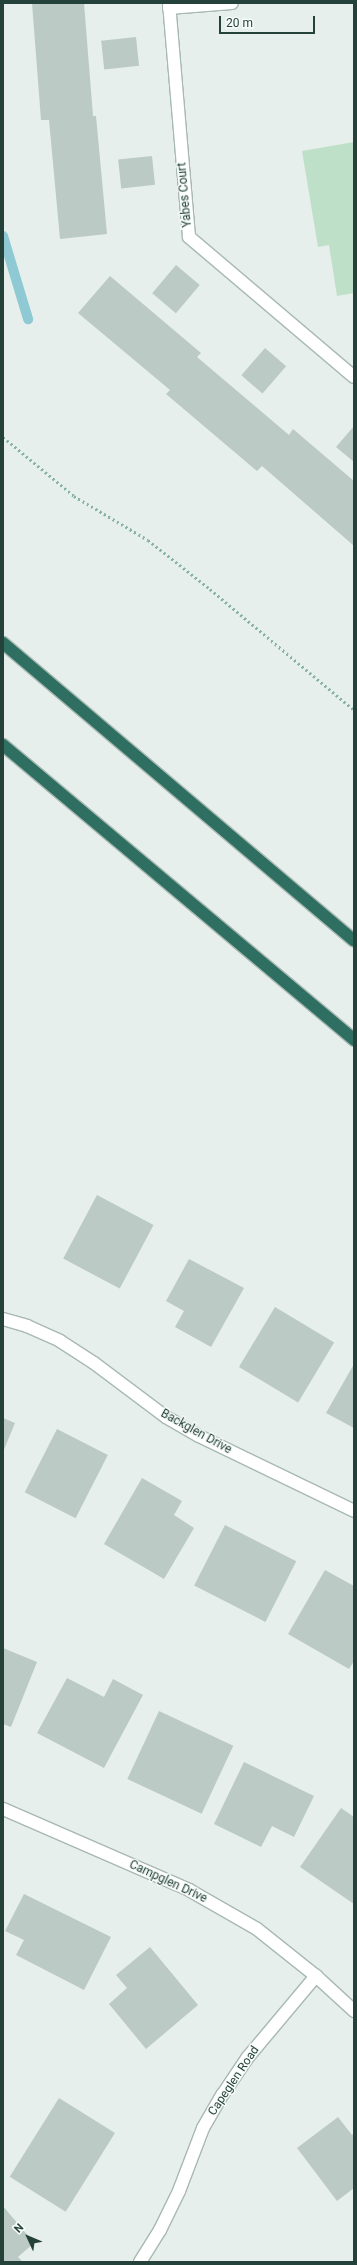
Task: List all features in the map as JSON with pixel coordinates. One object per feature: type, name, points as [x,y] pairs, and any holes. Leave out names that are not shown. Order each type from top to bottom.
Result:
[{"type":"highway","points":[[3,643],[354,941]]},
{"type":"highway","points":[[3,744],[354,1040]]},
{"type":"street","name":"Yabes Court","points":[[232,3],[169,6],[189,237],[354,377]]},
{"type":"street","name":"Backglen Drive","points":[[3,1319],[27,1326],[60,1341],[94,1363],[166,1417],[199,1436],[354,1511]]},
{"type":"street","name":"Campglen Drive","points":[[3,1809],[189,1890],[256,1929],[316,1976],[354,2012]]},
{"type":"street","name":"Capeglen Road","points":[[140,2262],[169,2210],[203,2128],[223,2094],[248,2057],[316,1976]]},
{"type":"path","points":[[3,436],[74,496],[148,540],[210,589],[354,710]]},
{"type":"green space","points":[[354,142],[354,293],[337,296],[329,245],[318,247],[302,151]]},
{"type":"building","points":[[32,3],[84,3],[93,116],[96,116],[107,234],[60,239],[49,120],[41,120]]},
{"type":"building","points":[[136,37],[139,66],[104,69],[101,41]]},
{"type":"building","points":[[152,156],[155,185],[121,188],[118,160]]},
{"type":"building","points":[[176,265],[200,285],[176,313],[152,293]]},
{"type":"building","points":[[110,276],[201,353],[197,357],[289,435],[293,429],[354,481],[353,545],[262,466],[257,471],[166,394],[170,390],[78,313]]},
{"type":"building","points":[[265,348],[286,366],[263,394],[241,375]]},
{"type":"building","points":[[354,426],[354,462],[336,447]]},
{"type":"building","points":[[97,1195],[154,1225],[120,1289],[63,1259]]},
{"type":"building","points":[[189,1259],[244,1288],[211,1347],[175,1327],[184,1311],[166,1301]]},
{"type":"building","points":[[275,1307],[334,1343],[298,1403],[239,1367]]},
{"type":"building","points":[[354,1364],[354,1428],[326,1413]]},
{"type":"building","points":[[3,1418],[15,1423],[3,1452]]},
{"type":"building","points":[[57,1429],[108,1455],[76,1518],[25,1492]]},
{"type":"building","points":[[142,1478],[182,1501],[174,1515],[194,1528],[164,1579],[104,1544]]},
{"type":"building","points":[[225,1525],[296,1561],[265,1622],[194,1586]]},
{"type":"building","points":[[325,1570],[354,1586],[354,1661],[349,1669],[288,1634]]},
{"type":"building","points":[[3,1648],[37,1662],[11,1727],[3,1724]]},
{"type":"building","points":[[67,1678],[104,1697],[113,1679],[143,1695],[104,1768],[37,1733]]},
{"type":"building","points":[[159,1711],[233,1746],[202,1814],[127,1779]]},
{"type":"building","points":[[244,1762],[314,1796],[294,1837],[272,1826],[261,1847],[214,1824]]},
{"type":"building","points":[[341,1808],[354,1817],[354,1904],[300,1867]]},
{"type":"building","points":[[24,1894],[111,1937],[84,1990],[16,1955],[24,1940],[5,1931]]},
{"type":"building","points":[[150,1947],[198,2005],[146,2049],[109,2004],[127,1988],[116,1975]]},
{"type":"building","points":[[59,2098],[115,2133],[66,2212],[10,2177]]},
{"type":"building","points":[[338,2117],[352,2135],[354,2133],[354,2188],[337,2201],[297,2148]]},
{"type":"building","points":[[3,2206],[34,2243],[18,2257],[23,2262],[3,2262]]},
{"type":"waterway","points":[[3,236],[28,319]]}]
